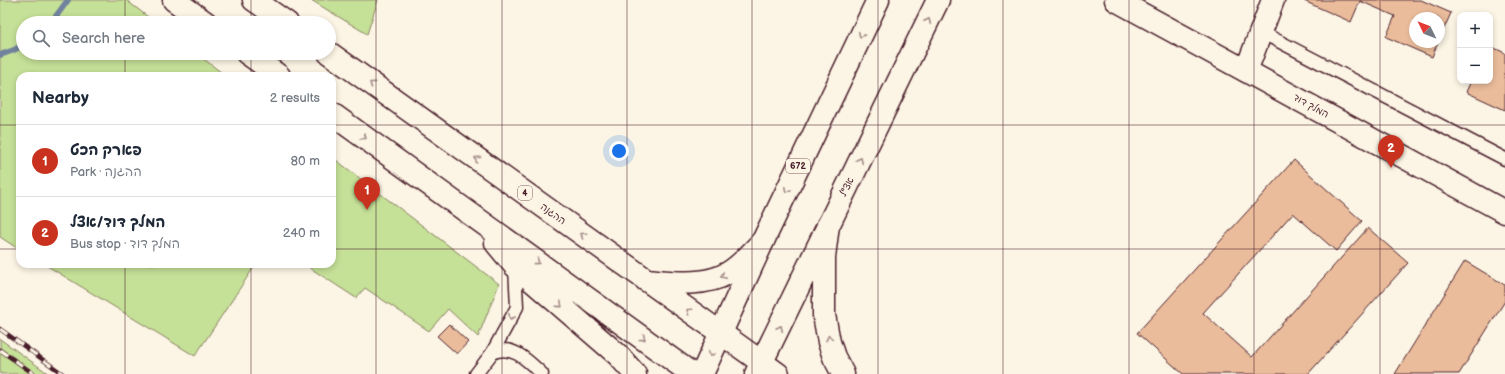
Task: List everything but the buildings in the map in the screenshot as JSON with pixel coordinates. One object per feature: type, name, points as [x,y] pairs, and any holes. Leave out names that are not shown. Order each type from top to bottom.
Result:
[{"type":"main road","points":[[174,0],[196,16]]},
{"type":"main road","points":[[254,0],[277,16]]},
{"type":"main road","name":"672","points":[[702,374],[762,241],[878,0]]},
{"type":"main road","name":"אצ\"ל","points":[[765,370],[828,225],[938,0]]},
{"type":"main road","name":"המלך דוד","points":[[1116,0],[1505,212]]},
{"type":"main road","points":[[1246,70],[1273,0]]},
{"type":"main road","name":"ההגנה","points":[[336,58],[721,334],[765,370]]},
{"type":"main road","points":[[257,60],[273,72]]},
{"type":"main road","points":[[336,117],[692,374]]},
{"type":"main road","points":[[474,217],[515,266],[618,356],[636,374]]},
{"type":"main road","points":[[828,225],[824,257],[824,315],[829,342],[834,357],[843,374]]},
{"type":"main road","points":[[645,279],[688,282],[716,279],[740,265],[762,241]]},
{"type":"lane","points":[[1261,32],[1505,159]]},
{"type":"lane","points":[[476,374],[492,353],[517,307],[515,266]]},
{"type":"lane","points":[[492,353],[496,351],[515,352],[526,359],[542,374]]},
{"type":"green space","points":[[0,0],[126,0],[147,16],[16,16],[16,60],[205,60],[221,72],[16,72],[16,247],[0,237]]},
{"type":"green space","points":[[311,0],[378,0],[367,34]]},
{"type":"green space","points":[[336,160],[499,284],[478,337],[448,309],[429,331],[365,288],[356,298],[310,268],[336,268]]},
{"type":"green space","points":[[51,268],[253,268],[195,356]]},
{"type":"green space","points":[[0,339],[49,374],[0,374]]},
{"type":"waterway","points":[[56,16],[68,0]]},
{"type":"waterway","points":[[0,55],[16,49]]},
{"type":"railway","points":[[0,329],[63,374]]},
{"type":"railway","points":[[0,350],[34,374]]},
{"type":"place","name":"המלך דוד/אצל","points":[[1391,168]]},
{"type":"place","name":"פארק הכט","points":[[367,210]]}]
